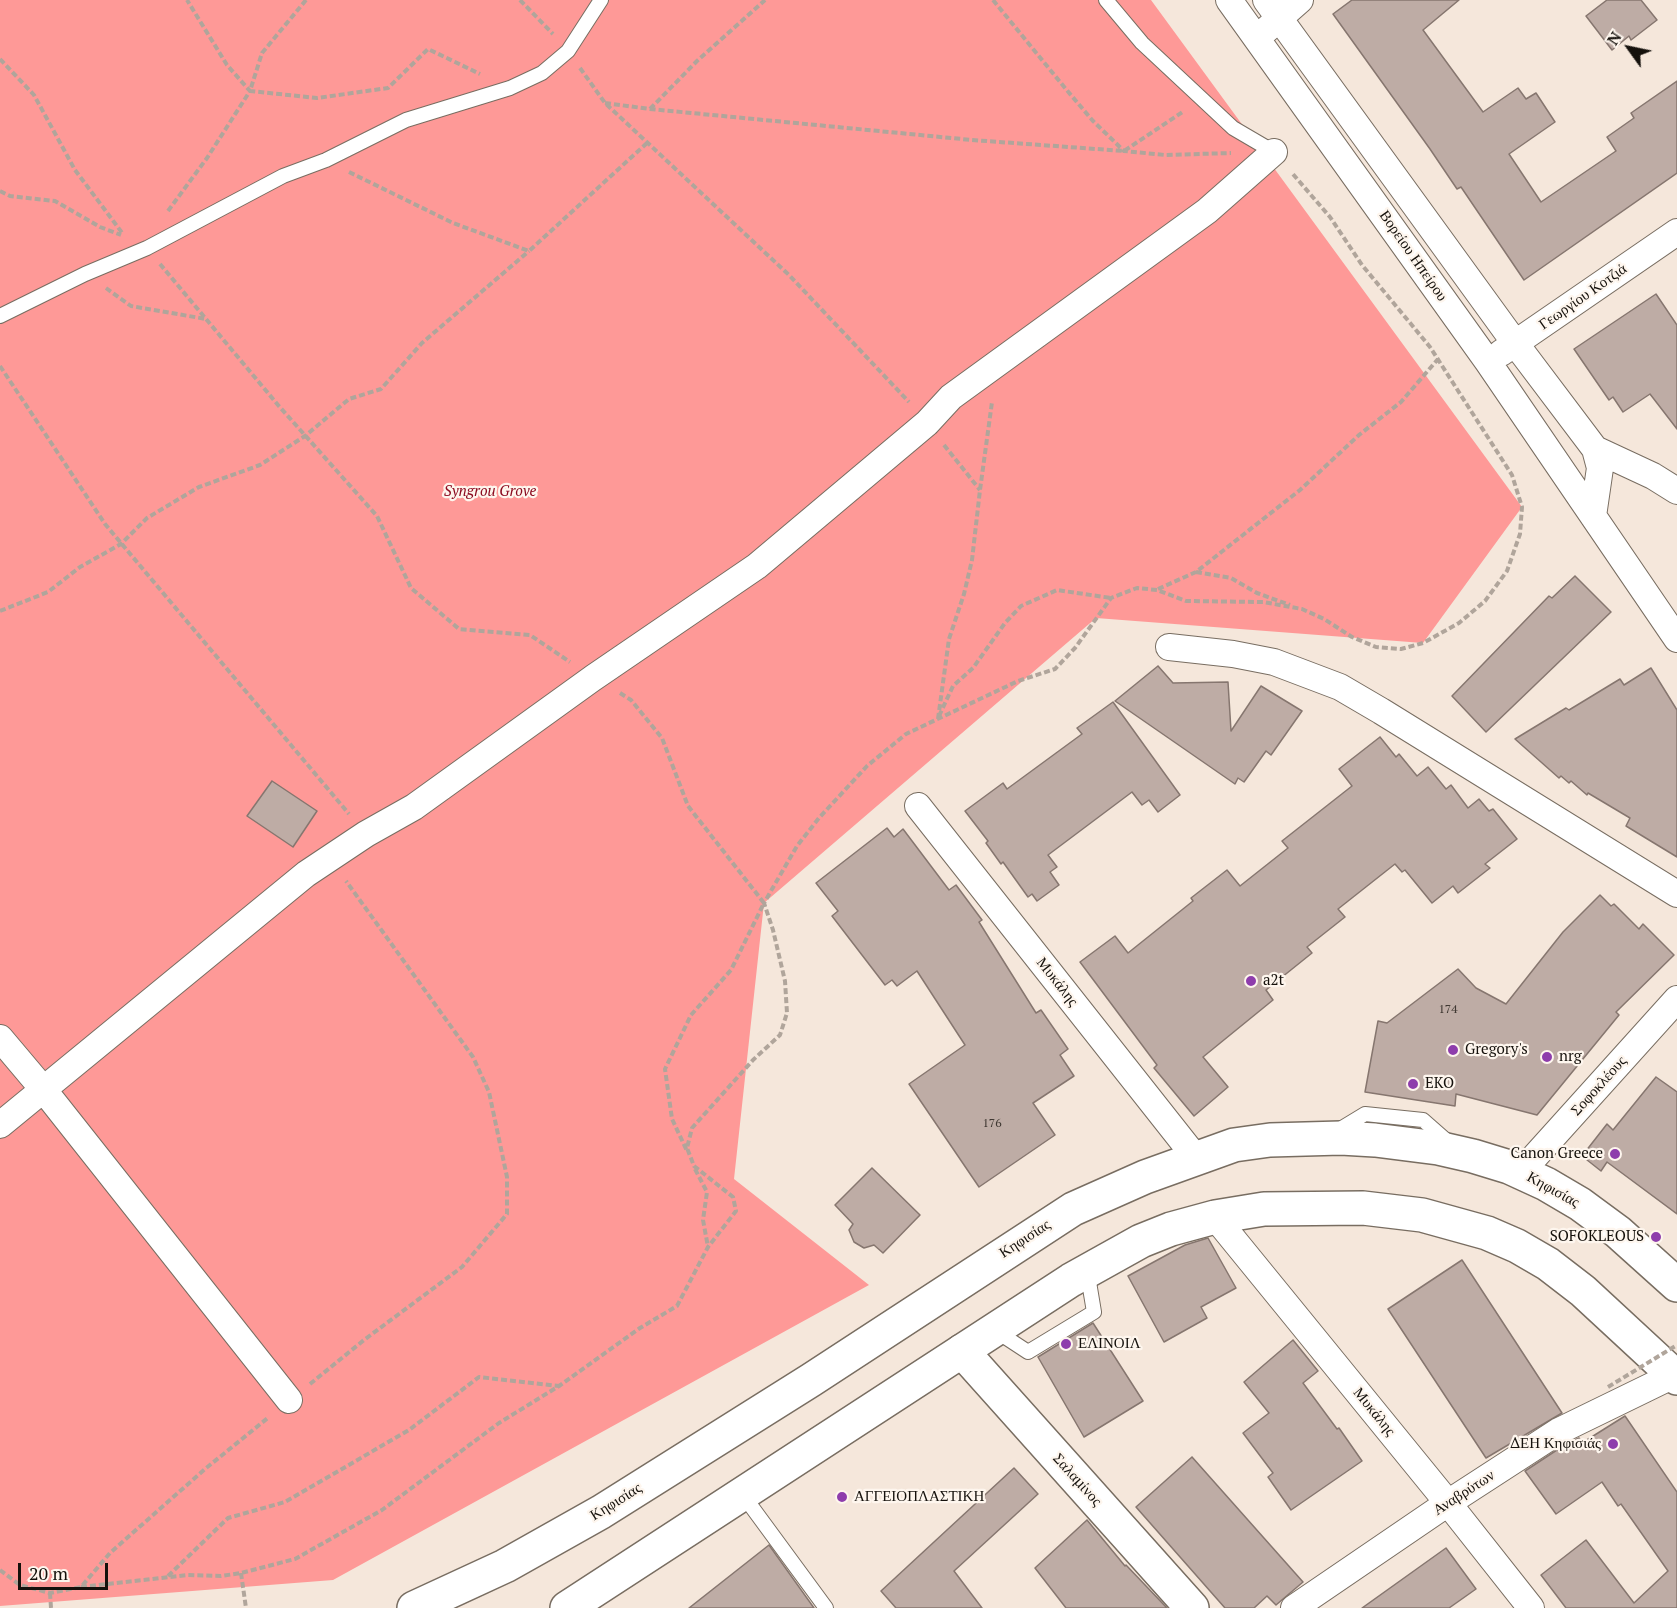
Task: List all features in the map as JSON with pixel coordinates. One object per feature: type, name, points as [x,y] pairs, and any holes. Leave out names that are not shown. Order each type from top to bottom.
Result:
[{"type":"main road","name":"Κηφισίας","points":[[414,1608],[505,1566],[601,1512],[811,1380],[1073,1209],[1127,1184],[1234,1145],[1270,1140],[1341,1138],[1407,1143],[1461,1153],[1521,1172],[1580,1204],[1634,1246],[1677,1285]]},
{"type":"main road","points":[[567,1608],[1087,1270],[1151,1237],[1215,1217],[1264,1209],[1363,1208],[1422,1215],[1487,1233],[1548,1264],[1676,1366]]},
{"type":"main road","name":"Σαλαμίνος","points":[[962,1351],[1192,1608]]},
{"type":"street","name":"Βορείου Ηπείρου","points":[[1229,0],[1488,362],[1677,639]]},
{"type":"street","points":[[1257,38],[1273,9],[1300,0]]},
{"type":"street","name":"Βορείου Ηπείρου","points":[[1273,9],[1515,343],[1595,449]]},
{"type":"street","points":[[0,1125],[329,857],[414,807],[593,678],[757,566],[927,423],[951,397],[1207,212],[1274,152]]},
{"type":"street","name":"Γεωργίου Κοτζιά","points":[[1488,362],[1677,232]]},
{"type":"street","points":[[1595,449],[1653,476],[1677,491]]},
{"type":"street","points":[[1593,516],[1600,468],[1595,449]]},
{"type":"street","points":[[1169,647],[1233,654],[1274,662],[1340,687],[1677,894]]},
{"type":"street","name":"Μυκάλης","points":[[918,806],[1196,1158]]},
{"type":"street","name":"Σοφοκλέους","points":[[1521,1172],[1677,999]]},
{"type":"street","points":[[0,1038],[289,1400]]},
{"type":"street","name":"Μυκάλης","points":[[1215,1217],[1531,1608]]},
{"type":"street","name":"Αναβρύτων","points":[[1294,1608],[1559,1431],[1676,1366]]},
{"type":"lane","points":[[0,316],[85,274],[147,248],[283,176],[326,160],[406,120],[510,88],[542,73],[568,51],[601,0]]},
{"type":"lane","points":[[1106,0],[1142,43],[1233,128],[1274,152]]},
{"type":"lane","points":[[743,1495],[826,1608]]},
{"type":"path","points":[[187,0],[227,65],[250,91],[316,98],[388,88],[428,49],[510,88]]},
{"type":"path","points":[[306,0],[262,54],[250,91],[207,158],[171,205],[147,248],[305,436],[377,516],[411,588],[459,629],[530,635],[593,678],[632,700],[662,738],[688,806],[764,903],[731,970],[691,1015],[665,1069],[672,1119],[707,1192],[703,1220],[708,1247]]},
{"type":"path","points":[[520,0],[568,51],[604,103],[789,275],[927,423],[980,490]]},
{"type":"path","points":[[650,109],[697,61],[765,0]]},
{"type":"path","points":[[993,0],[1093,121],[1124,151]]},
{"type":"path","points":[[0,59],[34,95],[75,170],[126,237],[100,226],[55,201],[10,196],[0,191]]},
{"type":"path","points":[[1124,151],[1202,99]]},
{"type":"path","points":[[604,103],[972,140],[1165,155],[1274,152]]},
{"type":"path","points":[[0,611],[48,592],[80,567],[121,544],[147,518],[199,487],[260,465],[305,436],[349,399],[381,389],[422,343],[529,250],[647,142]]},
{"type":"path","points":[[326,160],[453,223],[529,250]]},
{"type":"path","points":[[85,274],[131,306],[207,320]]},
{"type":"path","points":[[1157,590],[1196,572],[1300,490],[1359,435],[1401,402],[1438,359]]},
{"type":"path","points":[[0,366],[105,524],[366,834]]},
{"type":"path","points":[[992,366],[993,394],[972,560],[964,594],[949,639],[938,719],[953,686],[973,668],[1005,623],[1021,606],[1057,590],[1111,598]]},
{"type":"path","points":[[1196,572],[1231,578],[1257,593],[1302,609]]},
{"type":"path","points":[[81,1587],[110,1553],[205,1469],[364,1340],[462,1267],[507,1214],[507,1177],[489,1092],[473,1057],[329,857]]},
{"type":"path","points":[[1608,1387],[1676,1366]]},
{"type":"path","points":[[167,1576],[228,1518],[285,1502],[409,1430],[480,1377],[559,1386]]},
{"type":"path","points":[[0,1570],[20,1585],[50,1593],[167,1576],[221,1576],[241,1573],[246,1608]]},
{"type":"path","points":[[50,1593],[51,1608]]},
{"type":"green space","name":"Syngrou Grove","points":[[0,0],[1151,0],[1522,507],[1423,643],[1096,618],[764,903],[734,1179],[869,1285],[333,1580],[0,1606]]},
{"type":"building","points":[[1352,0],[1459,0],[1423,30],[1483,112],[1518,88],[1526,99],[1536,93],[1555,122],[1509,154],[1541,202],[1616,151],[1607,137],[1634,118],[1631,113],[1677,81],[1677,173],[1524,280],[1461,187],[1457,189],[1333,14]]},
{"type":"building","points":[[1607,0],[1641,0],[1657,20],[1631,40],[1629,36],[1612,50],[1586,16]]},
{"type":"building","points":[[1656,294],[1677,325],[1677,429],[1650,394],[1623,412],[1613,397],[1609,400],[1574,349]]},
{"type":"building","points":[[1575,576],[1611,612],[1486,732],[1452,696],[1549,596],[1552,598]]},
{"type":"building","points":[[1158,666],[1173,683],[1228,682],[1231,731],[1261,686],[1302,711],[1271,755],[1266,751],[1244,782],[1238,778],[1235,784],[1115,701]]},
{"type":"building","points":[[1651,668],[1677,710],[1677,857],[1626,826],[1630,818],[1588,793],[1587,795],[1571,781],[1569,783],[1561,776],[1559,778],[1515,739],[1620,679],[1624,685]]},
{"type":"building","points":[[1113,702],[1180,795],[1158,812],[1149,800],[1142,805],[1132,792],[1048,855],[1057,867],[1050,872],[1059,885],[1037,901],[1032,894],[1028,897],[1003,862],[1001,864],[986,843],[988,841],[965,811],[1003,783],[1007,789],[1082,734],[1077,728]]},
{"type":"building","points":[[1380,737],[1396,757],[1399,754],[1417,776],[1428,767],[1446,789],[1451,785],[1468,808],[1479,799],[1489,811],[1493,809],[1517,839],[1485,864],[1490,868],[1458,893],[1453,886],[1432,903],[1405,870],[1402,872],[1395,864],[1338,909],[1345,917],[1307,947],[1312,953],[1266,990],[1273,1000],[1203,1057],[1228,1087],[1194,1116],[1154,1068],[1157,1065],[1080,962],[1115,936],[1128,953],[1193,901],[1191,898],[1227,870],[1240,886],[1288,848],[1282,841],[1352,786],[1339,769]]},
{"type":"building","points":[[272,781],[317,811],[293,847],[247,816]]},
{"type":"building","points":[[887,828],[894,837],[903,829],[949,890],[956,885],[982,920],[979,922],[1036,1013],[1041,1010],[1068,1049],[1060,1055],[1074,1076],[1033,1103],[1055,1135],[979,1187],[909,1084],[965,1045],[917,971],[897,986],[892,980],[885,985],[832,916],[838,911],[816,883]]},
{"type":"building","points":[[1600,895],[1611,906],[1614,904],[1639,929],[1643,924],[1674,955],[1616,1012],[1619,1015],[1537,1115],[1456,1094],[1455,1106],[1365,1092],[1378,1021],[1387,1023],[1458,969],[1476,988],[1506,1004],[1563,932]]},
{"type":"building","points":[[1656,1077],[1677,1092],[1677,1214],[1607,1162],[1601,1171],[1582,1156],[1607,1124],[1613,1130]]},
{"type":"building","points":[[872,1168],[920,1215],[883,1253],[874,1245],[864,1248],[854,1242],[849,1230],[853,1224],[835,1205]]},
{"type":"building","points":[[1208,1238],[1236,1288],[1201,1307],[1207,1318],[1164,1342],[1128,1276],[1185,1245]]},
{"type":"building","points":[[1462,1260],[1562,1413],[1486,1458],[1388,1309]]},
{"type":"building","points":[[1093,1323],[1143,1401],[1084,1437],[1038,1357]]},
{"type":"building","points":[[1293,1340],[1318,1371],[1303,1383],[1362,1461],[1291,1510],[1268,1477],[1273,1473],[1243,1433],[1269,1413],[1244,1382]]},
{"type":"building","points":[[1625,1416],[1677,1492],[1677,1608],[1566,1608],[1541,1575],[1586,1540],[1634,1603],[1668,1571],[1621,1504],[1618,1506],[1602,1482],[1556,1514],[1525,1471],[1566,1444],[1579,1438],[1582,1443]]},
{"type":"building","points":[[1192,1457],[1303,1582],[1276,1605],[1267,1596],[1254,1608],[1225,1608],[1136,1507]]},
{"type":"building","points":[[1014,1468],[1038,1494],[954,1571],[982,1608],[896,1608],[881,1591]]},
{"type":"building","points":[[1087,1520],[1125,1566],[1167,1608],[1066,1608],[1035,1568]]},
{"type":"building","points":[[769,1545],[814,1608],[689,1608]]},
{"type":"building","points":[[1446,1548],[1476,1589],[1449,1608],[1362,1608]]},
{"type":"place","name":"a2t","points":[[1251,981]]},
{"type":"place","name":"Gregory's","points":[[1453,1050]]},
{"type":"place","name":"nrg","points":[[1547,1057]]},
{"type":"place","name":"EKO","points":[[1413,1084]]},
{"type":"place","name":"Canon Greece","points":[[1615,1154]]},
{"type":"place","name":"SOFOKLEOUS","points":[[1656,1237]]},
{"type":"place","name":"ΕΛΙΝΟΙΛ","points":[[1066,1344]]},
{"type":"place","name":"ΔΕΗ Κηφισιάς","points":[[1613,1444]]},
{"type":"place","name":"ΑΓΓΕΙΟΠΛΑΣΤΙΚΗ","points":[[842,1497]]}]
